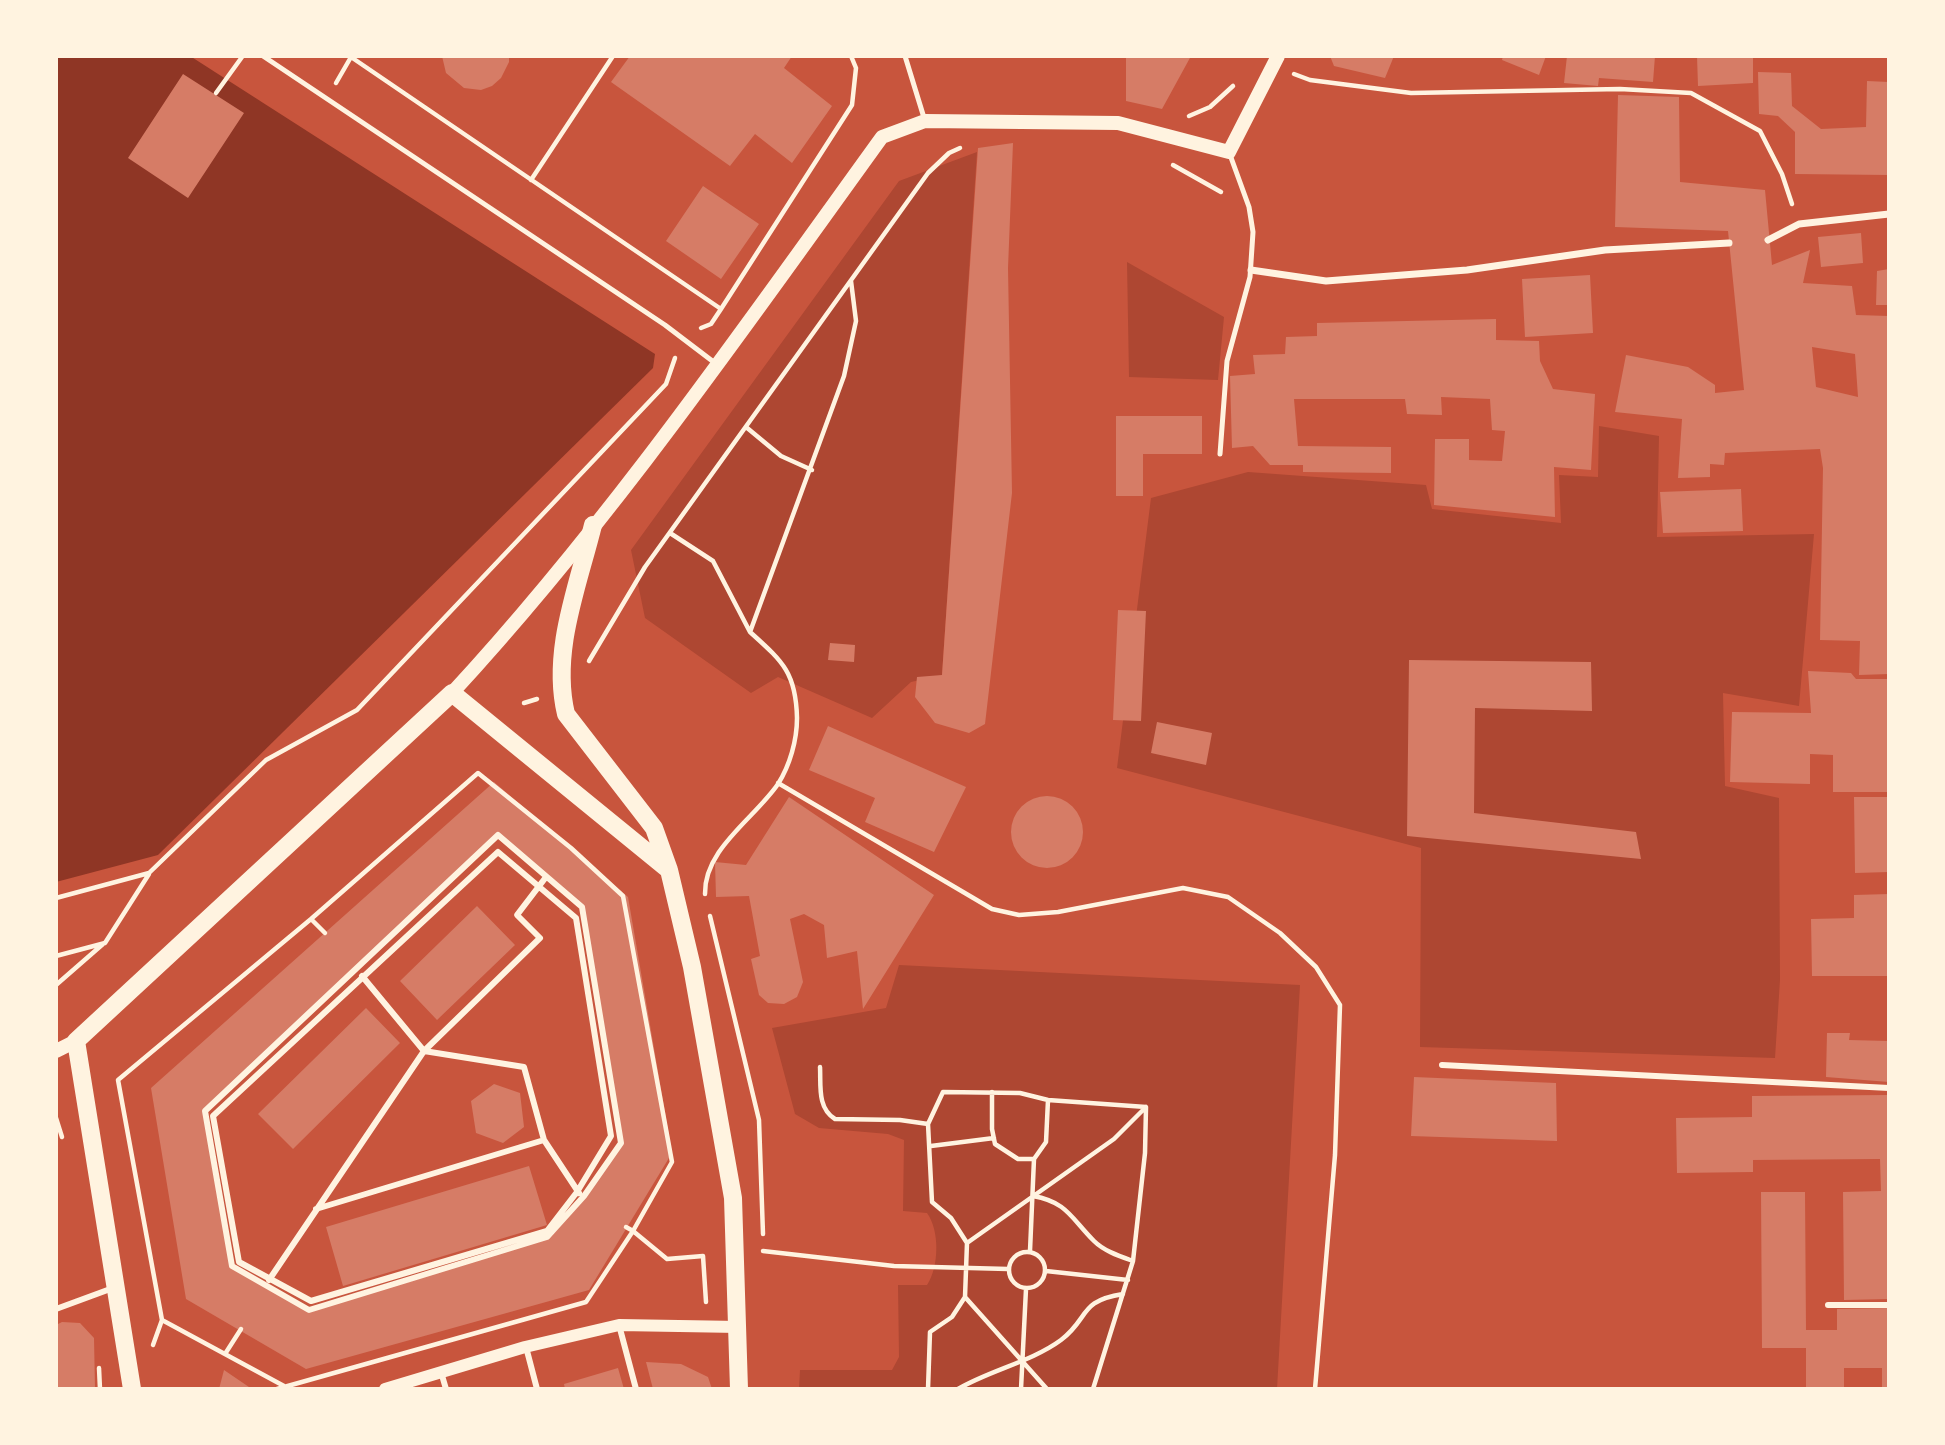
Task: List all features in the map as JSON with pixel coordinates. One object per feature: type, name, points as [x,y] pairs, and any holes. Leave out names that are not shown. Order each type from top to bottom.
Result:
[{"type":"main road","points":[[56,1051],[76,1041],[452,693],[486,656],[718,365],[883,137],[925,121],[1118,123],[1229,152],[1278,56]]},
{"type":"main road","points":[[593,525],[562,650],[561,692],[566,713],[654,828],[669,870],[692,967],[733,1198],[739,1389]]},
{"type":"main road","points":[[452,693],[669,870]]},
{"type":"main road","points":[[76,1041],[132,1389]]},
{"type":"street","points":[[1768,240],[1800,224],[1889,214]]},
{"type":"street","points":[[1251,270],[1326,281],[1467,270],[1605,250],[1729,243]]},
{"type":"street","points":[[546,877],[498,835],[205,1111],[232,1266],[269,1281],[311,1301],[547,1231],[577,1192],[611,1136],[576,918],[498,852],[213,1116],[239,1262],[269,1281],[309,1310],[547,1237],[584,1196],[621,1143],[582,907],[546,877]]},
{"type":"street","points":[[269,1281],[424,1051],[540,938],[517,915],[546,877]]},
{"type":"street","points":[[356,970],[424,1051],[524,1068],[544,1140],[577,1192],[584,1196]]},
{"type":"street","points":[[1442,1065],[1889,1088]]},
{"type":"street","points":[[316,1209],[544,1140]]},
{"type":"street","points":[[56,1309],[116,1287]]},
{"type":"street","points":[[1828,1305],[1889,1305]]},
{"type":"street","points":[[384,1389],[526,1347],[619,1325],[739,1327]]},
{"type":"street","points":[[619,1325],[636,1389]]},
{"type":"street","points":[[526,1347],[537,1389]]},
{"type":"street","points":[[441,1372],[446,1389]]},
{"type":"lane","points":[[263,56],[681,337],[718,365]]},
{"type":"lane","points":[[905,56],[925,121]]},
{"type":"lane","points":[[1220,454],[1227,361],[1251,270],[1253,232],[1249,207],[1229,152]]},
{"type":"path","points":[[216,93],[243,56]]},
{"type":"path","points":[[531,180],[613,56]]},
{"type":"path","points":[[56,985],[105,943],[149,873],[266,760],[357,710],[666,384],[681,337],[710,324],[722,309],[852,105],[856,68],[852,56]]},
{"type":"path","points":[[327,99],[351,57],[722,309]]},
{"type":"path","points":[[1310,80],[1411,93],[1619,89],[1691,93],[1760,131],[1782,174],[1800,224]]},
{"type":"path","points":[[1180,117],[1210,107],[1237,82]]},
{"type":"path","points":[[524,703],[561,692],[580,677],[645,567],[928,173],[949,153],[968,144]]},
{"type":"path","points":[[1171,164],[1249,207]]},
{"type":"path","points":[[750,632],[812,470],[844,376],[856,321],[851,281]]},
{"type":"path","points":[[746,427],[781,456],[812,470]]},
{"type":"path","points":[[670,533],[713,561],[750,632],[784,662],[796,697],[797,739],[778,783],[710,864],[704,891],[760,1119],[764,1265]]},
{"type":"path","points":[[284,1386],[162,1320],[118,1080],[311,919],[478,773]]},
{"type":"path","points":[[778,783],[992,909],[1019,915],[1058,912],[1183,888],[1228,898],[1280,933],[1316,967],[1339,1005],[1335,1155],[1315,1389]]},
{"type":"path","points":[[56,898],[149,873]]},
{"type":"path","points":[[311,919],[325,933]]},
{"type":"path","points":[[56,956],[105,943]]},
{"type":"path","points":[[820,1067],[821,1103],[835,1119],[900,1119],[928,1124]]},
{"type":"path","points":[[928,1389],[930,1332],[952,1317],[965,1297],[967,1243],[951,1218],[932,1202],[928,1124],[943,1092],[1020,1093],[1048,1100],[1146,1107]]},
{"type":"path","points":[[992,1092],[995,1144],[1018,1158],[1034,1159]]},
{"type":"path","points":[[1030,1251],[1034,1159],[1046,1142],[1048,1100]]},
{"type":"path","points":[[967,1243],[1114,1139],[1146,1107]]},
{"type":"path","points":[[1093,1389],[1133,1261],[1145,1153],[1146,1107]]},
{"type":"path","points":[[931,1146],[994,1138]]},
{"type":"path","points":[[1032,1196],[1054,1200],[1081,1224],[1094,1241],[1110,1252],[1133,1261]]},
{"type":"path","points":[[277,1389],[586,1302],[633,1231],[667,1259],[703,1256],[706,1307]]},
{"type":"path","points":[[764,1251],[878,1264],[1008,1269]]},
{"type":"path","points":[[1030,1251],[1042,1259],[1046,1271],[1041,1283],[1026,1289],[1012,1281],[1008,1269],[1016,1255],[1030,1251]]},
{"type":"path","points":[[1046,1271],[1128,1280]]},
{"type":"path","points":[[1021,1389],[1026,1289]]},
{"type":"path","points":[[958,1389],[1064,1338],[1089,1305],[1102,1297],[1123,1294]]},
{"type":"path","points":[[965,1297],[1047,1389]]},
{"type":"path","points":[[225,1354],[241,1329]]},
{"type":"shaded area","points":[[56,56],[190,56],[655,354],[653,368],[158,855],[56,882]]},
{"type":"shaded area","points":[[977,152],[942,675],[911,682],[872,718],[778,677],[751,693],[645,618],[631,550],[899,181]]},
{"type":"shaded area","points":[[1127,262],[1224,317],[1218,380],[1129,377]]},
{"type":"shaded area","points":[[1599,426],[1659,436],[1657,537],[1814,534],[1799,706],[1723,693],[1725,786],[1779,798],[1780,980],[1775,1058],[1420,1047],[1421,848],[1117,768],[1151,498],[1248,472],[1426,485],[1432,509],[1561,523],[1559,475],[1598,477]]},
{"type":"shaded area","points":[[899,965],[1300,985],[1277,1389],[799,1389],[800,1370],[892,1370],[899,1357],[898,1285],[927,1285],[936,1259],[936,1239],[927,1213],[903,1211],[904,1140],[888,1134],[819,1128],[795,1114],[772,1028],[886,1008]]},
{"type":"building","points":[[442,56],[509,56],[509,62],[501,78],[492,86],[481,90],[464,88],[446,73]]},
{"type":"building","points":[[630,56],[792,56],[784,68],[832,106],[792,163],[755,134],[730,166],[611,82]]},
{"type":"building","points":[[1126,56],[1191,56],[1162,109],[1126,101]]},
{"type":"building","points":[[1330,56],[1394,56],[1385,78],[1334,66]]},
{"type":"building","points":[[1503,56],[1546,56],[1539,75],[1502,60]]},
{"type":"building","points":[[1567,56],[1655,56],[1653,82],[1599,78],[1598,86],[1564,83]]},
{"type":"building","points":[[1697,56],[1753,56],[1753,83],[1698,86]]},
{"type":"building","points":[[1758,72],[1791,73],[1792,106],[1821,129],[1866,127],[1867,81],[1889,82],[1889,175],[1795,174],[1795,132],[1778,116],[1759,114]]},
{"type":"building","points":[[183,74],[244,113],[188,198],[128,158]]},
{"type":"building","points":[[1618,95],[1679,97],[1680,182],[1765,190],[1772,265],[1810,250],[1803,283],[1852,286],[1856,315],[1889,316],[1889,674],[1859,675],[1860,641],[1820,640],[1823,468],[1820,449],[1725,453],[1724,465],[1710,464],[1710,477],[1678,478],[1682,419],[1615,412],[1626,355],[1688,367],[1715,385],[1715,393],[1744,390],[1728,231],[1615,227]],"holes":[[[1812,347],[1855,354],[1858,397],[1816,387]]]},
{"type":"building","points":[[1013,143],[1008,268],[1012,493],[985,724],[969,733],[935,723],[915,697],[917,677],[942,675],[978,148]]},
{"type":"building","points":[[703,186],[759,224],[721,279],[666,241]]},
{"type":"building","points":[[1861,233],[1863,263],[1821,267],[1818,237]]},
{"type":"building","points":[[1889,269],[1889,305],[1876,305],[1877,271]]},
{"type":"building","points":[[1590,275],[1593,333],[1525,337],[1522,279]]},
{"type":"building","points":[[1496,319],[1496,340],[1539,341],[1540,361],[1553,389],[1595,394],[1591,470],[1554,467],[1555,517],[1434,505],[1435,439],[1469,439],[1469,460],[1502,461],[1505,431],[1492,430],[1490,399],[1441,397],[1442,415],[1407,414],[1405,399],[1294,399],[1298,446],[1391,447],[1391,473],[1303,472],[1303,465],[1270,465],[1253,446],[1232,448],[1230,376],[1255,374],[1253,355],[1285,354],[1286,337],[1317,336],[1317,323]]},
{"type":"building","points":[[1116,416],[1202,416],[1202,454],[1143,454],[1143,496],[1116,496]]},
{"type":"building","points":[[1741,489],[1743,531],[1663,533],[1660,492]]},
{"type":"building","points":[[1118,610],[1146,611],[1141,721],[1113,720]]},
{"type":"building","points":[[830,643],[855,645],[854,662],[828,660]]},
{"type":"building","points":[[1409,660],[1591,662],[1592,711],[1475,708],[1474,813],[1636,832],[1641,859],[1407,836]]},
{"type":"building","points":[[1808,671],[1851,673],[1856,679],[1889,679],[1889,792],[1833,792],[1833,755],[1810,754],[1810,784],[1730,782],[1732,712],[1811,713]]},
{"type":"building","points":[[1157,722],[1212,733],[1206,765],[1151,753]]},
{"type":"building","points":[[828,726],[966,787],[934,852],[865,822],[875,798],[809,770]]},
{"type":"building","points":[[494,782],[628,897],[672,1153],[589,1290],[306,1369],[186,1299],[151,1088]],"holes":[[[498,835],[582,907],[621,1143],[584,1196],[547,1237],[309,1310],[232,1266],[205,1111]]]},
{"type":"building","points":[[1047,796],[1067,802],[1077,812],[1083,832],[1077,852],[1067,862],[1047,868],[1027,862],[1017,852],[1011,832],[1017,812],[1027,802]]},
{"type":"building","points":[[789,797],[934,895],[863,1009],[857,951],[827,958],[824,925],[804,914],[790,919],[803,982],[797,997],[784,1004],[768,1003],[759,995],[751,959],[760,956],[749,896],[716,897],[715,862],[746,865]]},
{"type":"building","points":[[1854,797],[1889,797],[1889,872],[1855,873]]},
{"type":"building","points":[[1889,894],[1889,976],[1812,976],[1811,919],[1854,918],[1854,895]]},
{"type":"building","points":[[477,906],[515,945],[437,1020],[400,981]]},
{"type":"building","points":[[366,1008],[400,1043],[293,1149],[258,1114]]},
{"type":"building","points":[[1827,1033],[1850,1033],[1849,1040],[1889,1041],[1889,1082],[1826,1077]]},
{"type":"building","points":[[1414,1077],[1556,1083],[1557,1141],[1411,1136]]},
{"type":"building","points":[[494,1084],[520,1093],[524,1127],[503,1143],[476,1133],[471,1101]]},
{"type":"building","points":[[1889,1095],[1889,1299],[1844,1300],[1843,1192],[1881,1191],[1880,1159],[1753,1160],[1753,1172],[1677,1173],[1676,1118],[1752,1117],[1752,1096]]},
{"type":"building","points":[[529,1166],[547,1225],[343,1286],[326,1227]]},
{"type":"building","points":[[1761,1192],[1805,1192],[1806,1330],[1837,1330],[1837,1309],[1889,1308],[1889,1389],[1882,1389],[1882,1368],[1844,1368],[1844,1389],[1806,1389],[1806,1348],[1762,1348]]},
{"type":"building","points":[[62,1322],[80,1323],[94,1338],[95,1389],[56,1389],[56,1325]]},
{"type":"building","points":[[646,1362],[681,1364],[708,1377],[712,1389],[653,1389]]},
{"type":"building","points":[[618,1368],[624,1389],[565,1389],[564,1384]]},
{"type":"building","points":[[224,1370],[249,1387],[219,1389]]}]
